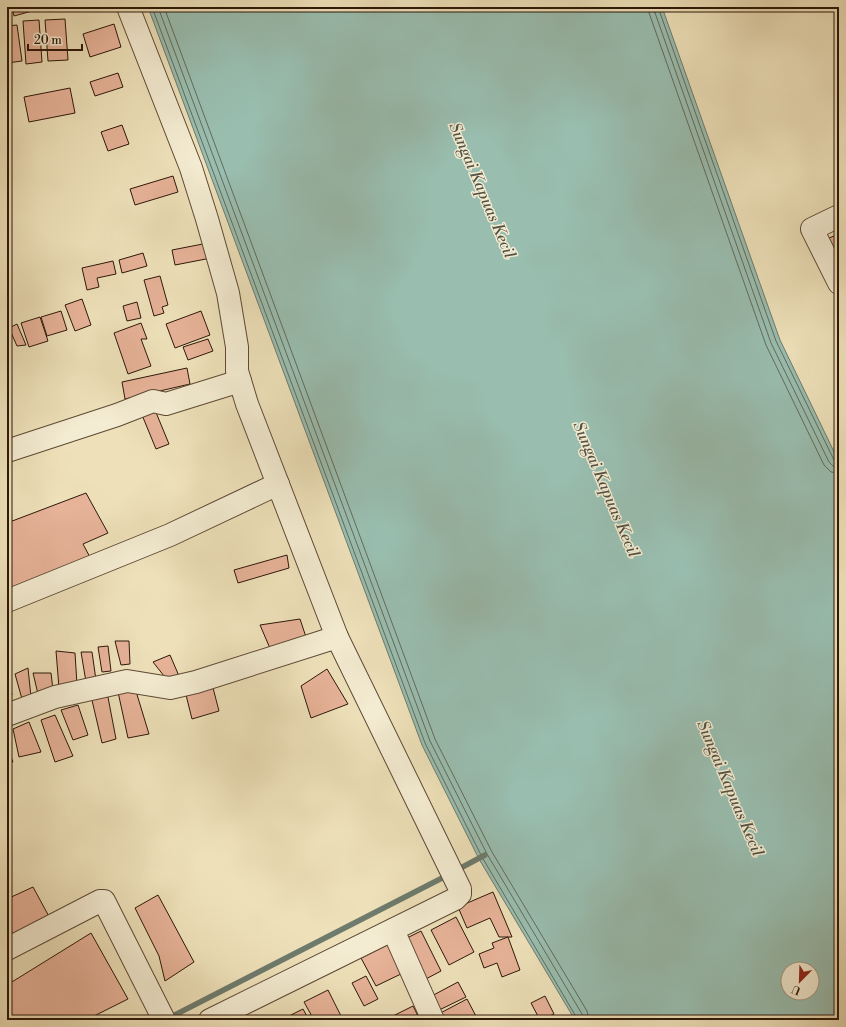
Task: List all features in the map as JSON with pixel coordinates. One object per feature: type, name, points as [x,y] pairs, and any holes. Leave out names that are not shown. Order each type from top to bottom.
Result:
[{"type":"street","points":[[128,7],[191,168],[207,219],[232,314],[237,347],[237,371],[278,484],[337,637],[421,806],[440,851],[460,889],[458,897],[210,1020]]},
{"type":"street","points":[[839,216],[812,229],[839,283]]},
{"type":"street","points":[[7,451],[117,415],[153,401],[166,404],[240,381]]},
{"type":"street","points":[[7,601],[170,536],[278,484]]},
{"type":"street","points":[[7,715],[55,697],[127,681],[170,688],[196,682],[337,637]]},
{"type":"street","points":[[7,950],[100,901],[104,902],[160,1011]]},
{"type":"street","points":[[393,930],[433,1020]]},
{"type":"water","name":"Sungai Kapuas Kecil","points":[[148,7],[662,7],[780,340],[839,462],[839,1020],[575,1020],[479,859],[422,745]]},
{"type":"building","points":[[12,7],[30,7],[32,11],[14,16]]},
{"type":"building","points":[[65,19],[68,60],[48,61],[45,20]]},
{"type":"building","points":[[39,20],[42,62],[26,64],[23,21]]},
{"type":"building","points":[[114,24],[121,47],[90,57],[83,34]]},
{"type":"building","points":[[17,25],[22,61],[7,63],[7,26]]},
{"type":"building","points":[[118,73],[123,87],[95,96],[90,82]]},
{"type":"building","points":[[70,88],[75,113],[29,122],[24,97]]},
{"type":"building","points":[[122,125],[129,144],[108,151],[101,132]]},
{"type":"building","points":[[173,176],[178,192],[135,205],[130,189]]},
{"type":"building","points":[[839,234],[839,261],[829,238]]},
{"type":"building","points":[[208,243],[211,258],[175,265],[172,250]]},
{"type":"building","points":[[143,253],[147,266],[122,273],[119,260]]},
{"type":"building","points":[[113,261],[116,274],[97,278],[99,287],[87,290],[82,268]]},
{"type":"building","points":[[160,276],[168,305],[162,307],[164,313],[154,316],[144,280]]},
{"type":"building","points":[[82,299],[91,325],[75,331],[65,305]]},
{"type":"building","points":[[137,302],[141,318],[127,321],[123,306]]},
{"type":"building","points":[[61,311],[67,330],[47,336],[41,317]]},
{"type":"building","points":[[201,311],[210,335],[175,348],[166,324]]},
{"type":"building","points":[[40,317],[48,341],[29,347],[21,323]]},
{"type":"building","points":[[141,323],[147,339],[141,339],[151,366],[128,374],[114,333]]},
{"type":"building","points":[[17,324],[26,345],[17,346],[9,328]]},
{"type":"building","points":[[208,339],[213,351],[188,360],[183,347]]},
{"type":"building","points":[[187,368],[190,384],[125,399],[122,382]]},
{"type":"building","points":[[155,410],[169,444],[156,449],[142,415]]},
{"type":"building","points":[[86,493],[108,533],[83,544],[92,561],[7,591],[7,523]]},
{"type":"building","points":[[287,555],[289,568],[238,583],[234,570]]},
{"type":"building","points":[[300,619],[307,640],[272,653],[260,625]]},
{"type":"building","points":[[115,641],[129,641],[130,664],[121,665]]},
{"type":"building","points":[[108,646],[111,671],[102,672],[98,647]]},
{"type":"building","points":[[56,651],[75,653],[77,685],[59,688]]},
{"type":"building","points":[[81,652],[92,652],[96,680],[86,682]]},
{"type":"building","points":[[170,655],[179,676],[168,681],[153,662]]},
{"type":"building","points":[[28,668],[31,697],[22,699],[15,674]]},
{"type":"building","points":[[327,669],[348,704],[311,718],[301,686]]},
{"type":"building","points":[[7,671],[12,695],[7,697]]},
{"type":"building","points":[[33,673],[51,673],[53,690],[38,694]]},
{"type":"building","points":[[212,684],[219,711],[192,719],[185,691]]},
{"type":"building","points":[[135,688],[149,734],[128,738],[118,692]]},
{"type":"building","points":[[107,692],[116,739],[102,743],[91,696]]},
{"type":"building","points":[[78,705],[88,735],[73,740],[61,710]]},
{"type":"building","points":[[55,715],[73,756],[55,762],[41,720]]},
{"type":"building","points":[[29,722],[41,752],[19,757],[13,729]]},
{"type":"building","points":[[7,747],[13,762],[7,763]]},
{"type":"building","points":[[33,887],[52,922],[15,937],[7,926],[7,899]]},
{"type":"building","points":[[493,892],[512,937],[499,937],[490,918],[467,928],[458,907]]},
{"type":"building","points":[[158,895],[194,962],[165,981],[159,956],[135,908]]},
{"type":"building","points":[[456,917],[474,952],[449,965],[431,930]]},
{"type":"building","points":[[421,931],[441,971],[422,981],[401,941]]},
{"type":"building","points":[[91,933],[128,999],[86,1020],[7,1020],[7,985]]},
{"type":"building","points":[[508,937],[520,970],[502,977],[497,963],[484,968],[479,954],[494,948],[492,943]]},
{"type":"building","points":[[389,944],[403,973],[376,986],[361,958]]},
{"type":"building","points":[[366,976],[378,999],[364,1006],[352,983]]},
{"type":"building","points":[[458,982],[466,997],[433,1013],[426,999]]},
{"type":"building","points":[[328,990],[343,1020],[314,1020],[304,1002]]},
{"type":"building","points":[[545,996],[554,1014],[540,1020],[531,1003]]},
{"type":"building","points":[[467,999],[478,1020],[434,1020],[433,1017]]},
{"type":"building","points":[[413,1006],[420,1020],[390,1020],[389,1018]]},
{"type":"building","points":[[303,1009],[309,1020],[281,1020]]},
{"type":"waterway","points":[[455,871],[485,855]]},
{"type":"waterway","points":[[167,1019],[448,875]]}]
